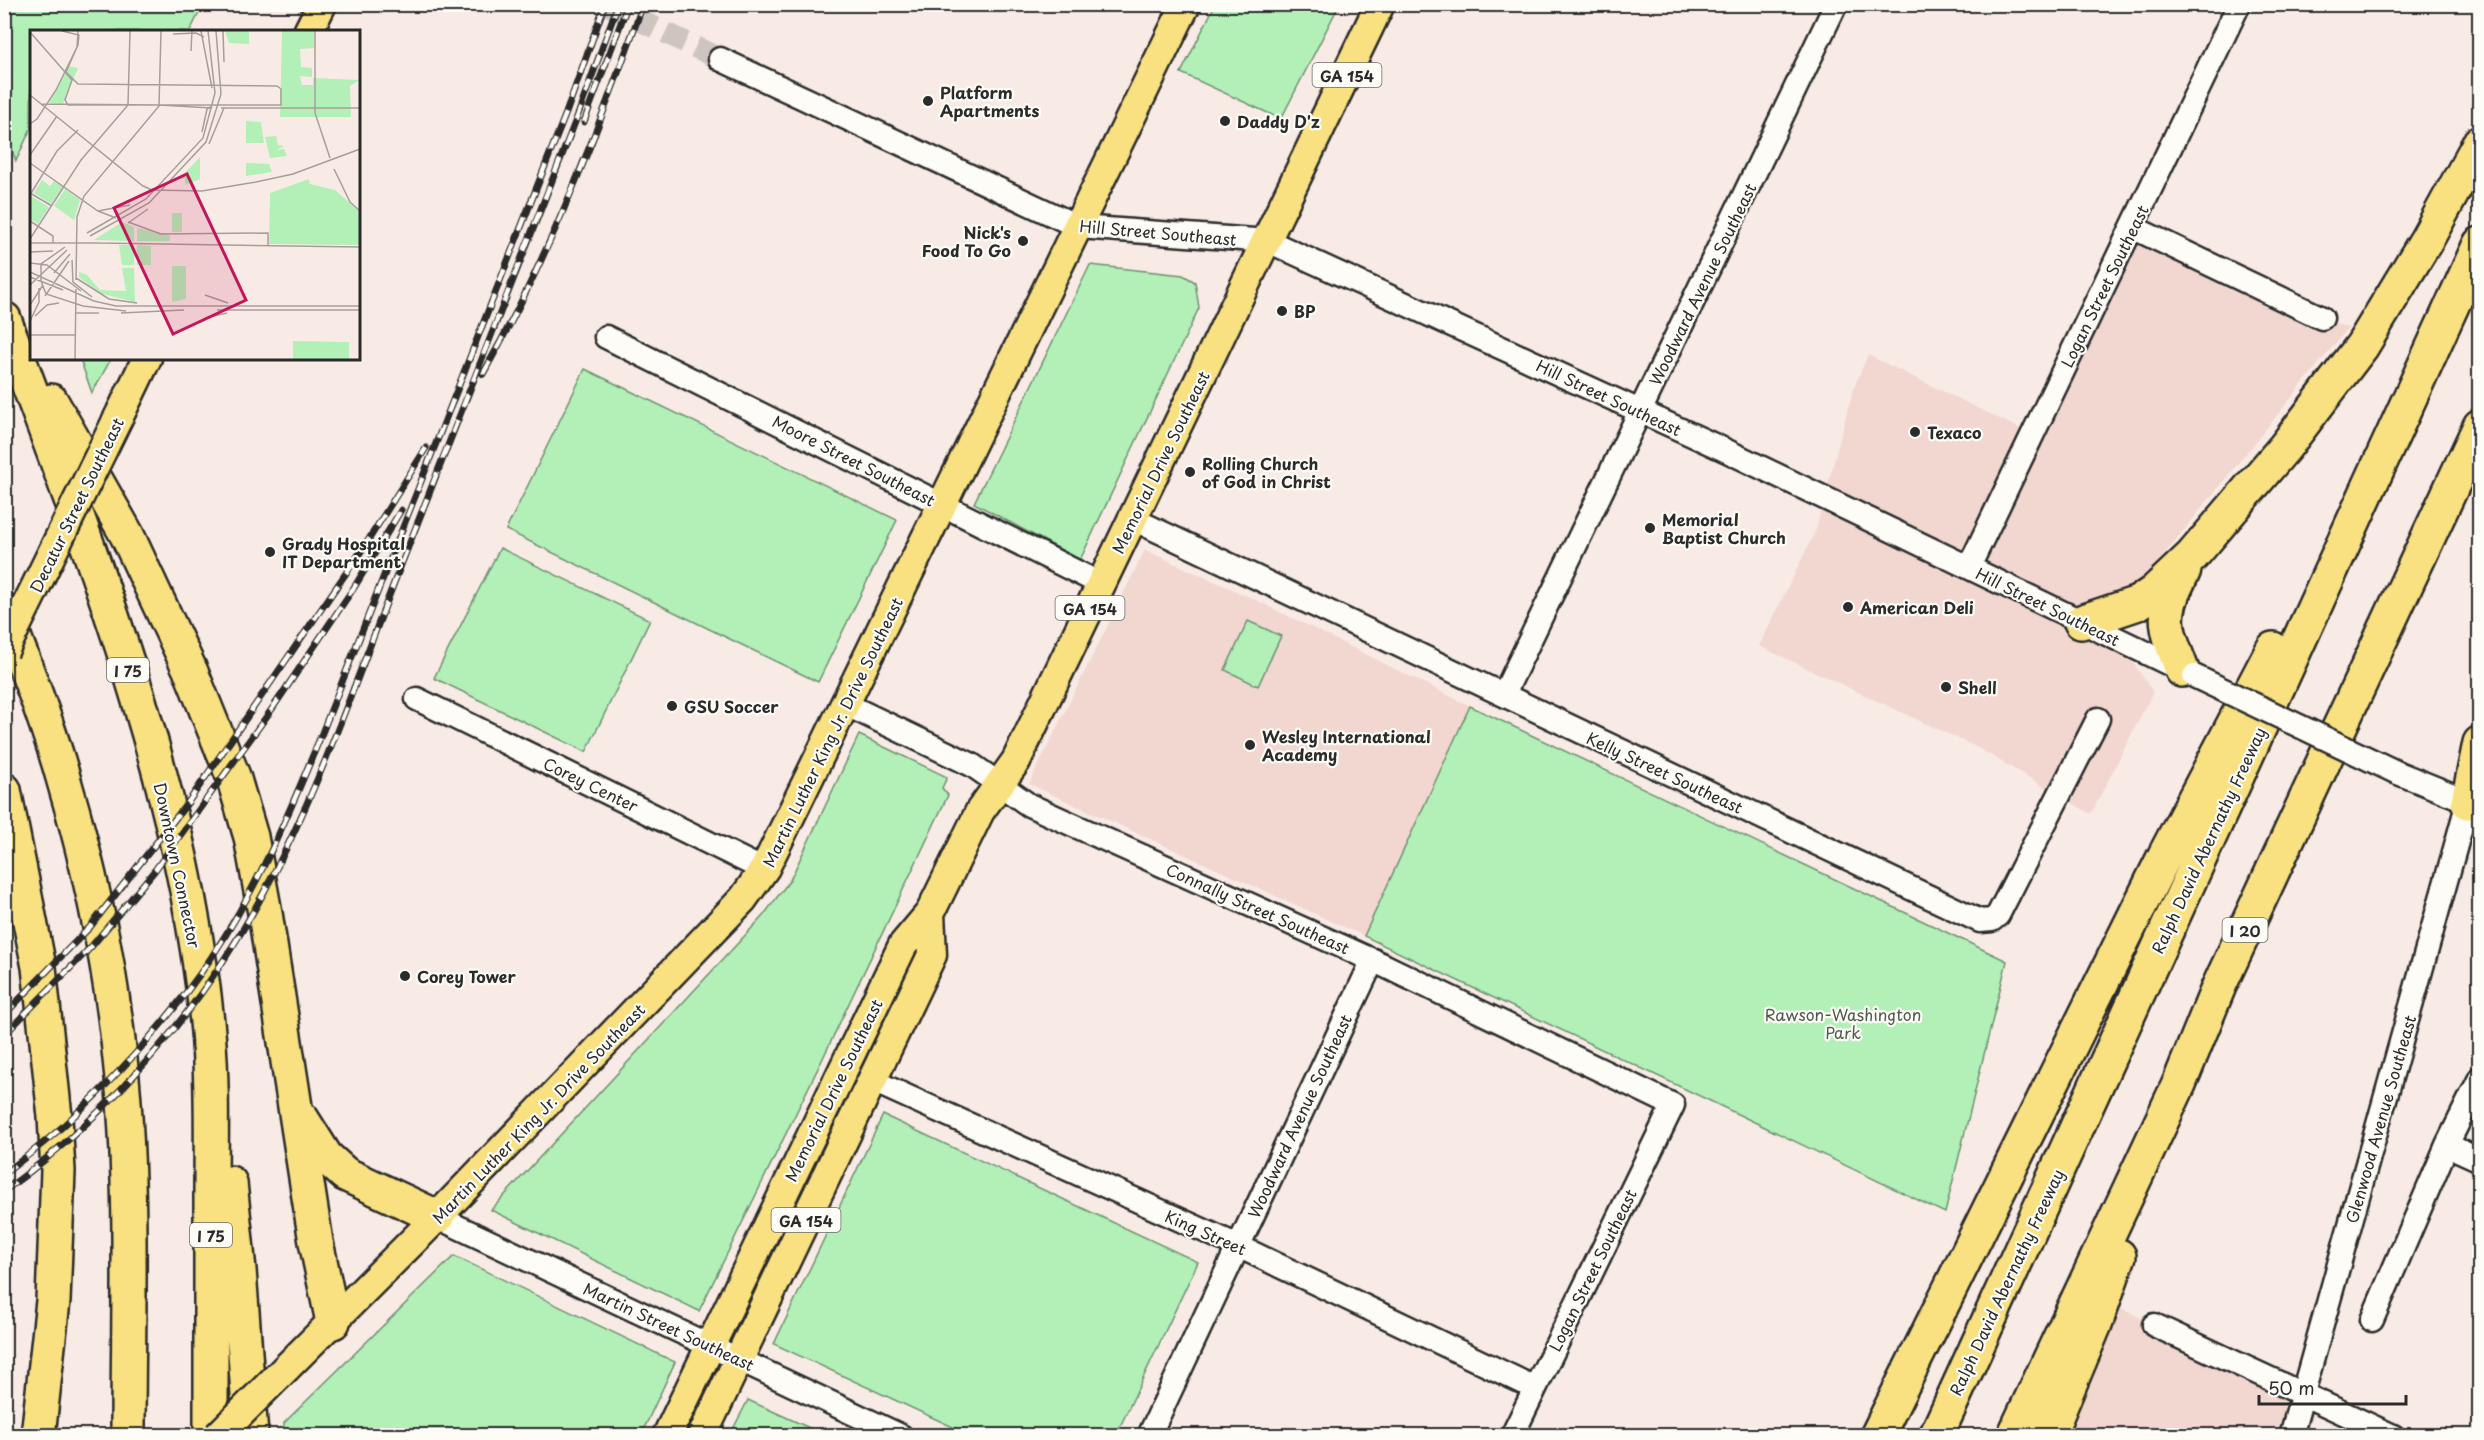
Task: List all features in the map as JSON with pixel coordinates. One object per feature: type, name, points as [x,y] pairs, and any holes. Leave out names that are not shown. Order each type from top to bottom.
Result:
[{"type":"highway","points":[[2081,622],[2138,603],[2154,592],[2192,556],[2285,447],[2362,346],[2427,239],[2480,142]]},
{"type":"highway","name":"Ralph David Abernathy Freeway","points":[[1935,1436],[2480,244]]},
{"type":"highway","points":[[1877,1436],[2166,855],[2458,290]]},
{"type":"highway","points":[[4,317],[127,536],[191,672],[233,776],[253,848],[316,1242],[333,1322]]},
{"type":"highway","name":"Downtown Connector","points":[[4,317],[105,596],[172,823],[185,887],[208,1034],[211,1149],[211,1436]]},
{"type":"highway","name":"I 20","points":[[2014,1436],[2179,1084],[2219,986],[2480,426]]},
{"type":"highway","points":[[2188,673],[2169,636],[2167,612],[2170,597],[2192,556]]},
{"type":"highway","points":[[4,610],[44,716],[64,780],[81,846],[113,1006],[122,1078],[126,1153],[128,1436]]},
{"type":"highway","points":[[2474,804],[2480,743]]},
{"type":"highway","points":[[4,790],[39,967],[54,1105],[58,1171],[53,1301],[38,1436]]},
{"type":"highway","points":[[208,1034],[228,1167],[237,1247],[251,1436]]},
{"type":"highway","points":[[2048,1436],[2095,1323],[2179,1084]]},
{"type":"highway","points":[[296,1107],[326,1157],[345,1174],[437,1217]]},
{"type":"highway","points":[[104,1436],[121,1276],[126,1153]]},
{"type":"main road","points":[[309,30],[322,4]]},
{"type":"main road","name":"Martin Luther King Jr. Drive Southeast","points":[[218,1436],[437,1217],[743,899],[764,870],[1186,4]]},
{"type":"main road","name":"Memorial Drive Southeast","points":[[667,1436],[903,945],[930,913],[980,811],[1016,761],[1380,4]]},
{"type":"main road","name":"Decatur Street Southeast","points":[[4,651],[146,360]]},
{"type":"main road","name":"Memorial Drive Southeast","points":[[702,1436],[932,955],[930,913]]},
{"type":"street","name":"Woodward Avenue Southeast","points":[[1504,694],[1836,4]]},
{"type":"street","name":"Logan Street Southeast","points":[[1969,567],[2239,4]]},
{"type":"street","name":"Hill Street Southeast","points":[[720,58],[1079,227],[1268,241],[1640,412],[2398,773],[2474,804]]},
{"type":"street","points":[[2132,227],[2322,318]]},
{"type":"street","name":"Moore Street Southeast","points":[[606,337],[1101,584]]},
{"type":"street","name":"Kelly Street Southeast","points":[[1133,519],[1980,921],[1992,920],[1998,915],[2098,719]]},
{"type":"street","name":"Corey Center","points":[[417,699],[764,870]]},
{"type":"street","name":"Connally Street Southeast","points":[[846,705],[972,765],[1029,805],[1373,960],[1673,1105]]},
{"type":"street","name":"Glenwood Avenue Southeast","points":[[2292,1436],[2474,804]]},
{"type":"street","name":"Woodward Avenue Southeast","points":[[1149,1436],[1373,960]]},
{"type":"street","points":[[2372,1320],[2447,1145],[2480,1078]]},
{"type":"street","name":"King Street","points":[[873,1082],[1238,1246],[1536,1388]]},
{"type":"street","name":"Logan Street Southeast","points":[[1512,1436],[1673,1105]]},
{"type":"street","points":[[2447,1145],[2480,1160]]},
{"type":"street","name":"Martin Street Southeast","points":[[437,1217],[901,1436]]},
{"type":"street","points":[[2154,1325],[2393,1436]]},
{"type":"shaded area","points":[[2132,227],[2322,318],[2348,328],[2136,589],[2117,639],[2153,692],[2091,814],[1978,748],[1759,646],[1816,530],[1853,389],[1868,355],[2033,435]]},
{"type":"shaded area","name":"Wesley International Academy","points":[[1145,550],[1256,600],[1470,706],[1364,936],[1029,784]]},
{"type":"shaded area","points":[[2119,1307],[2315,1406],[2307,1435],[2061,1436]]},
{"type":"green space","points":[[5,4],[203,4],[190,30],[30,30],[30,130],[16,161],[5,132]]},
{"type":"green space","points":[[1215,5],[1339,5],[1281,119],[1181,73]]},
{"type":"green space","points":[[1090,265],[1183,275],[1195,282],[1199,308],[1080,560],[974,503]]},
{"type":"green space","points":[[80,360],[110,360],[92,393]]},
{"type":"green space","points":[[585,369],[897,520],[818,682],[506,530]]},
{"type":"green space","points":[[500,548],[650,620],[586,752],[434,678]]},
{"type":"green space","points":[[1248,621],[1281,636],[1258,686],[1225,670]]},
{"type":"green space","name":"Rawson-Washington Park","points":[[1470,706],[2007,961],[1945,1213],[1364,936]]},
{"type":"green space","points":[[859,735],[947,777],[942,788],[948,795],[699,1311],[491,1210],[763,916],[790,880]]},
{"type":"green space","points":[[883,1115],[1198,1262],[1116,1435],[970,1435],[774,1344]]},
{"type":"green space","points":[[454,1256],[675,1362],[641,1435],[284,1435],[284,1423]]},
{"type":"green space","points":[[748,1400],[825,1435],[730,1435]]},
{"type":"tunnel","points":[[606,4],[720,59]]},
{"type":"railway","points":[[4,1174],[82,1109],[160,1026],[211,958],[258,878],[320,738],[566,113],[605,4]]},
{"type":"railway","points":[[4,1191],[44,1161],[81,1128],[151,1056],[212,977],[264,892],[321,772],[579,112],[618,4]]},
{"type":"railway","points":[[584,122],[628,4]]},
{"type":"railway","points":[[483,374],[530,285],[571,193],[643,4]]},
{"type":"railway","points":[[4,1015],[90,927],[189,801],[364,547],[426,448]]},
{"type":"railway","points":[[4,1035],[91,947],[155,870],[272,709],[355,586],[401,510]]},
{"type":"place","name":"Platform Apartments","points":[[928,101]]},
{"type":"place","name":"Daddy D'z","points":[[1225,121]]},
{"type":"place","name":"Nick's Food To Go","points":[[1023,241]]},
{"type":"place","name":"BP","points":[[1282,311]]},
{"type":"place","name":"Texaco","points":[[1915,432]]},
{"type":"place","name":"Rolling Church of God in Christ","points":[[1190,472]]},
{"type":"place","name":"Memorial Baptist Church","points":[[1650,528]]},
{"type":"place","name":"Grady Hospital IT Department","points":[[270,552]]},
{"type":"place","name":"American Deli","points":[[1848,607]]},
{"type":"place","name":"Shell","points":[[1946,687]]},
{"type":"place","name":"GSU Soccer","points":[[672,706]]},
{"type":"place","name":"Wesley International Academy","points":[[1250,745]]},
{"type":"place","name":"Corey Tower","points":[[405,976]]}]
